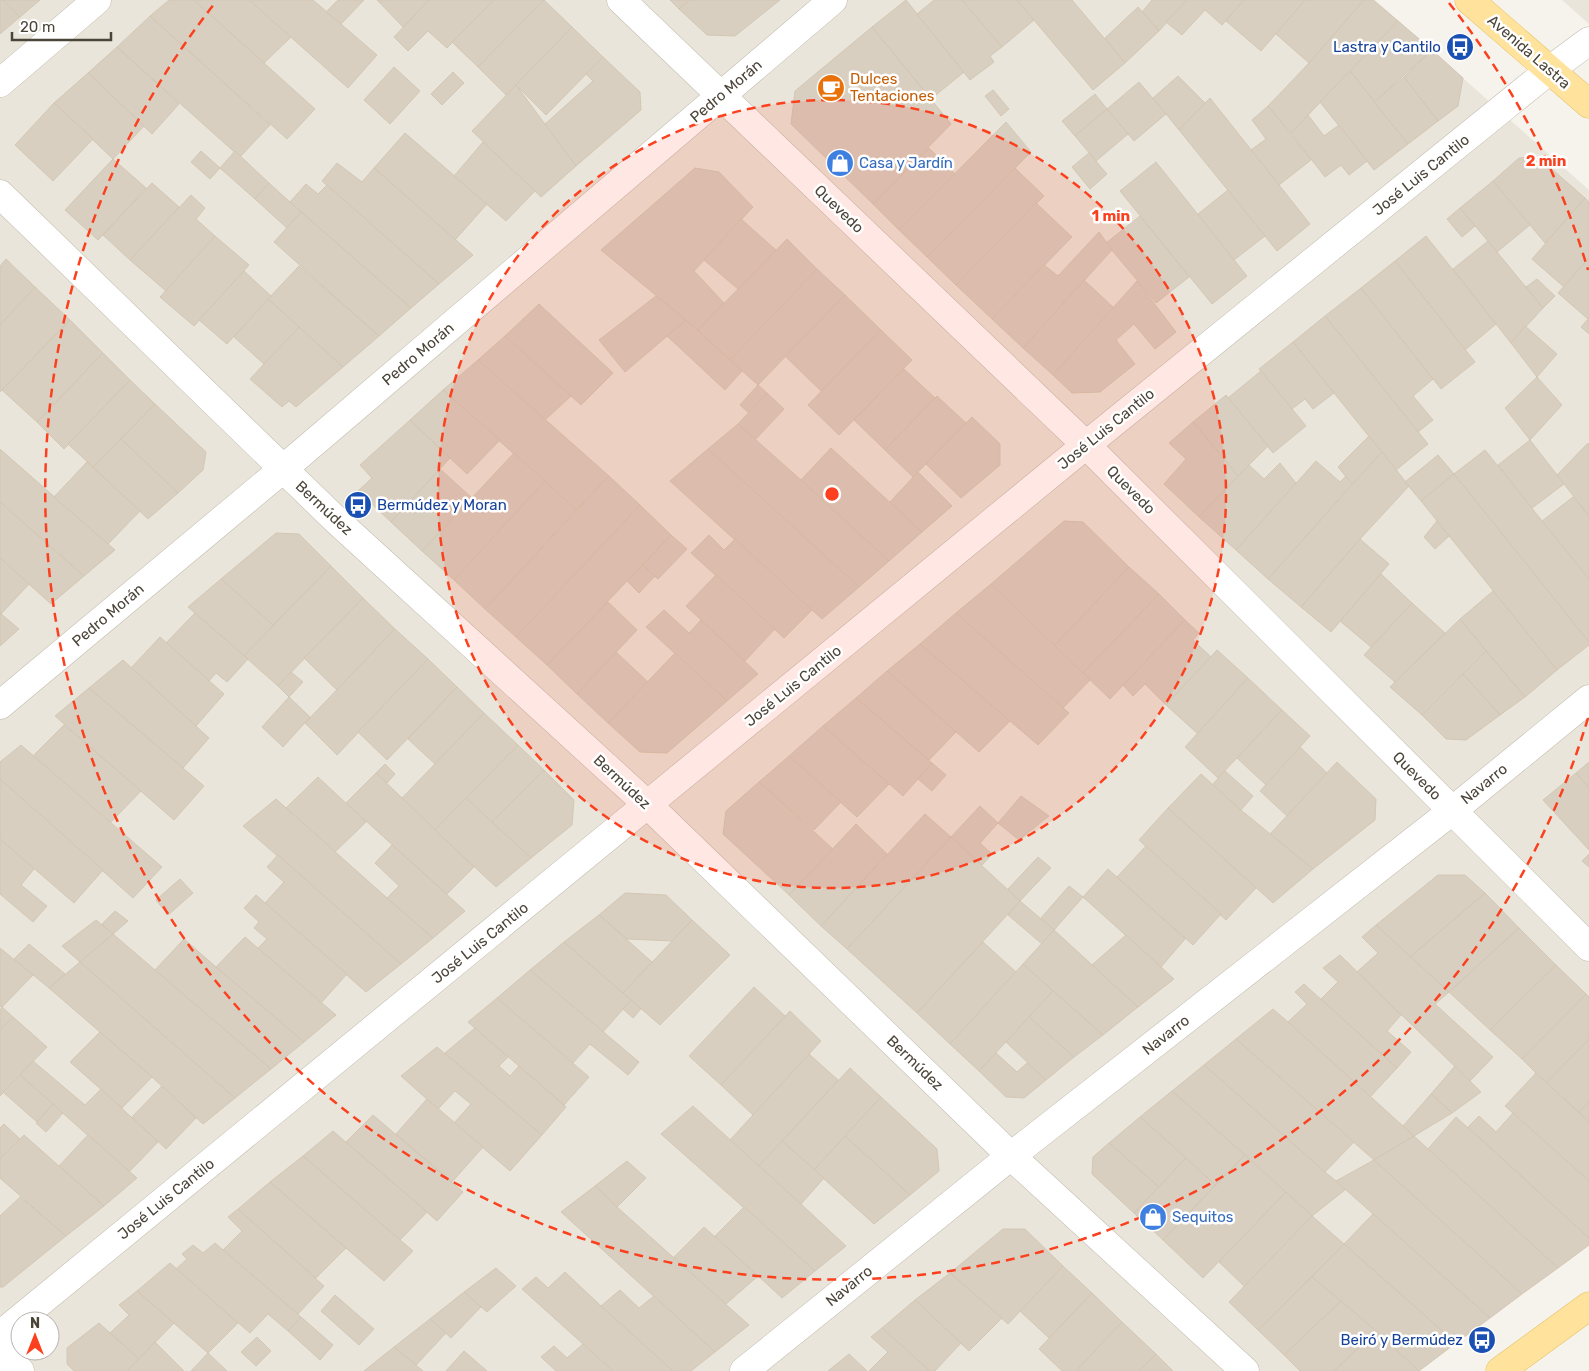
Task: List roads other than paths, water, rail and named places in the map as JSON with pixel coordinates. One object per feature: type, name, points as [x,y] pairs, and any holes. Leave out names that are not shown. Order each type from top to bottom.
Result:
[{"type":"main road","name":"Avenida Lastra","points":[[1469,0],[1589,104]]},
{"type":"main road","points":[[1500,1371],[1589,1306]]},
{"type":"street","points":[[0,83],[97,0]]},
{"type":"street","name":"Quevedo","points":[[621,0],[1086,445],[1589,947]]},
{"type":"street","name":"Pedro Morán","points":[[0,705],[283,469],[833,0]]},
{"type":"street","name":"José Luis Cantilo","points":[[0,1335],[1086,445],[1589,41]]},
{"type":"street","name":"Bermúdez","points":[[0,194],[337,521],[648,805],[1012,1156],[1245,1371]]},
{"type":"street","name":"Navarro","points":[[744,1371],[1012,1156],[1452,811],[1589,699]]},
{"type":"street","points":[[0,1352],[20,1371]]},
{"type":"place","name":"Lastra y Cantilo","points":[[1460,47]]},
{"type":"place","name":"Dulces Tentaciones","points":[[831,88]]},
{"type":"place","name":"Casa y Jardín","points":[[840,163]]},
{"type":"place","name":"Bermúdez y Moran","points":[[358,505]]},
{"type":"place","name":"Sequitos","points":[[1153,1217]]},
{"type":"place","name":"Beiró y Bermúdez","points":[[1482,1340]]}]
